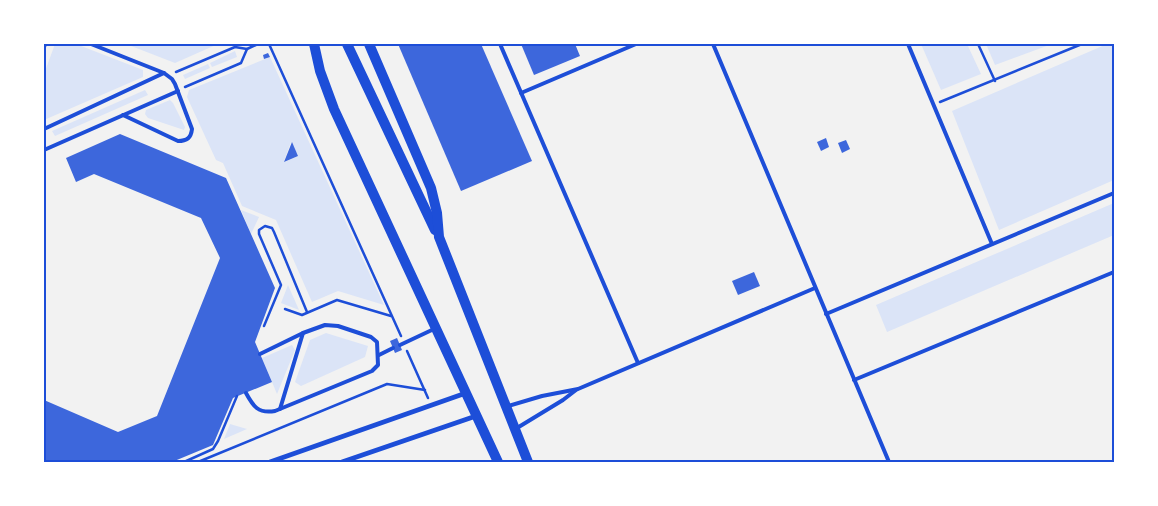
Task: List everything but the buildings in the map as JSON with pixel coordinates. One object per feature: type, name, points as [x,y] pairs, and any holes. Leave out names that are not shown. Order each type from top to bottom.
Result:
[{"type":"main road","points":[[306,44],[315,48],[320,72],[334,108],[498,462]]},
{"type":"main road","points":[[347,44],[439,237],[528,462]]},
{"type":"main road","points":[[369,44],[432,188],[439,237]]},
{"type":"street","points":[[270,462],[466,393]]},
{"type":"street","points":[[342,462],[477,416]]},
{"type":"lane","points":[[91,44],[164,73],[172,79],[192,129],[188,139],[178,141],[124,115]]},
{"type":"lane","points":[[500,44],[638,363]]},
{"type":"lane","points":[[521,93],[636,44]]},
{"type":"lane","points":[[713,44],[889,462]]},
{"type":"lane","points":[[908,44],[992,244]]},
{"type":"lane","points":[[44,129],[164,73]]},
{"type":"lane","points":[[44,150],[178,91]]},
{"type":"lane","points":[[826,314],[1114,193]]},
{"type":"lane","points":[[854,380],[1114,272]]},
{"type":"lane","points":[[506,406],[578,389],[815,288]]},
{"type":"lane","points":[[246,393],[253,407],[258,410],[268,412],[280,410],[372,371],[378,365],[378,345],[374,339],[338,326],[325,325],[303,333],[260,354]]},
{"type":"lane","points":[[402,344],[435,328]]},
{"type":"lane","points":[[280,410],[303,333]]},
{"type":"lane","points":[[378,355],[393,348]]},
{"type":"lane","points":[[516,429],[578,389]]},
{"type":"path","points":[[180,70],[235,47],[247,49],[258,44]]},
{"type":"path","points":[[268,44],[402,344],[432,406]]},
{"type":"path","points":[[978,44],[995,80]]},
{"type":"path","points":[[933,105],[1082,44]]},
{"type":"path","points":[[187,87],[241,63],[247,49]]},
{"type":"path","points":[[264,326],[281,285],[259,234],[262,227],[265,226],[272,228],[274,232],[307,312]]},
{"type":"path","points":[[285,309],[299,315],[336,300],[391,316]]},
{"type":"path","points":[[198,462],[387,384],[424,390]]},
{"type":"path","points":[[184,462],[213,449],[237,396]]},
{"type":"shaded area","points":[[55,44],[76,44],[143,70],[143,77],[44,120],[44,74]]},
{"type":"shaded area","points":[[126,44],[218,44],[175,63]]},
{"type":"shaded area","points":[[921,44],[967,44],[981,74],[941,90]]},
{"type":"shaded area","points":[[986,44],[1052,44],[995,65]]},
{"type":"shaded area","points":[[1107,44],[1112,44],[1114,50],[1114,180],[999,230],[952,111]]},
{"type":"shaded area","points":[[235,51],[237,57],[212,67],[210,63]]},
{"type":"shaded area","points":[[270,57],[384,305],[338,291],[312,302],[276,220],[242,206],[223,163],[216,160],[187,97],[189,90]],"holes":[[[291,142],[298,156],[284,161]]]},
{"type":"shaded area","points":[[208,64],[210,68],[185,79],[183,75]]},
{"type":"shaded area","points":[[145,90],[148,95],[55,136],[52,131]]},
{"type":"shaded area","points":[[170,100],[185,127],[184,130],[148,118],[145,114],[146,110]]},
{"type":"shaded area","points":[[1114,203],[1114,235],[887,332],[876,305]]},
{"type":"shaded area","points":[[241,210],[259,217],[251,234]]},
{"type":"shaded area","points":[[288,285],[299,310],[281,303]]},
{"type":"shaded area","points":[[326,333],[368,346],[365,357],[301,386],[295,382],[310,340]]},
{"type":"shaded area","points":[[292,345],[295,350],[277,394],[262,358]]},
{"type":"shaded area","points":[[230,424],[247,429],[224,439]]}]
